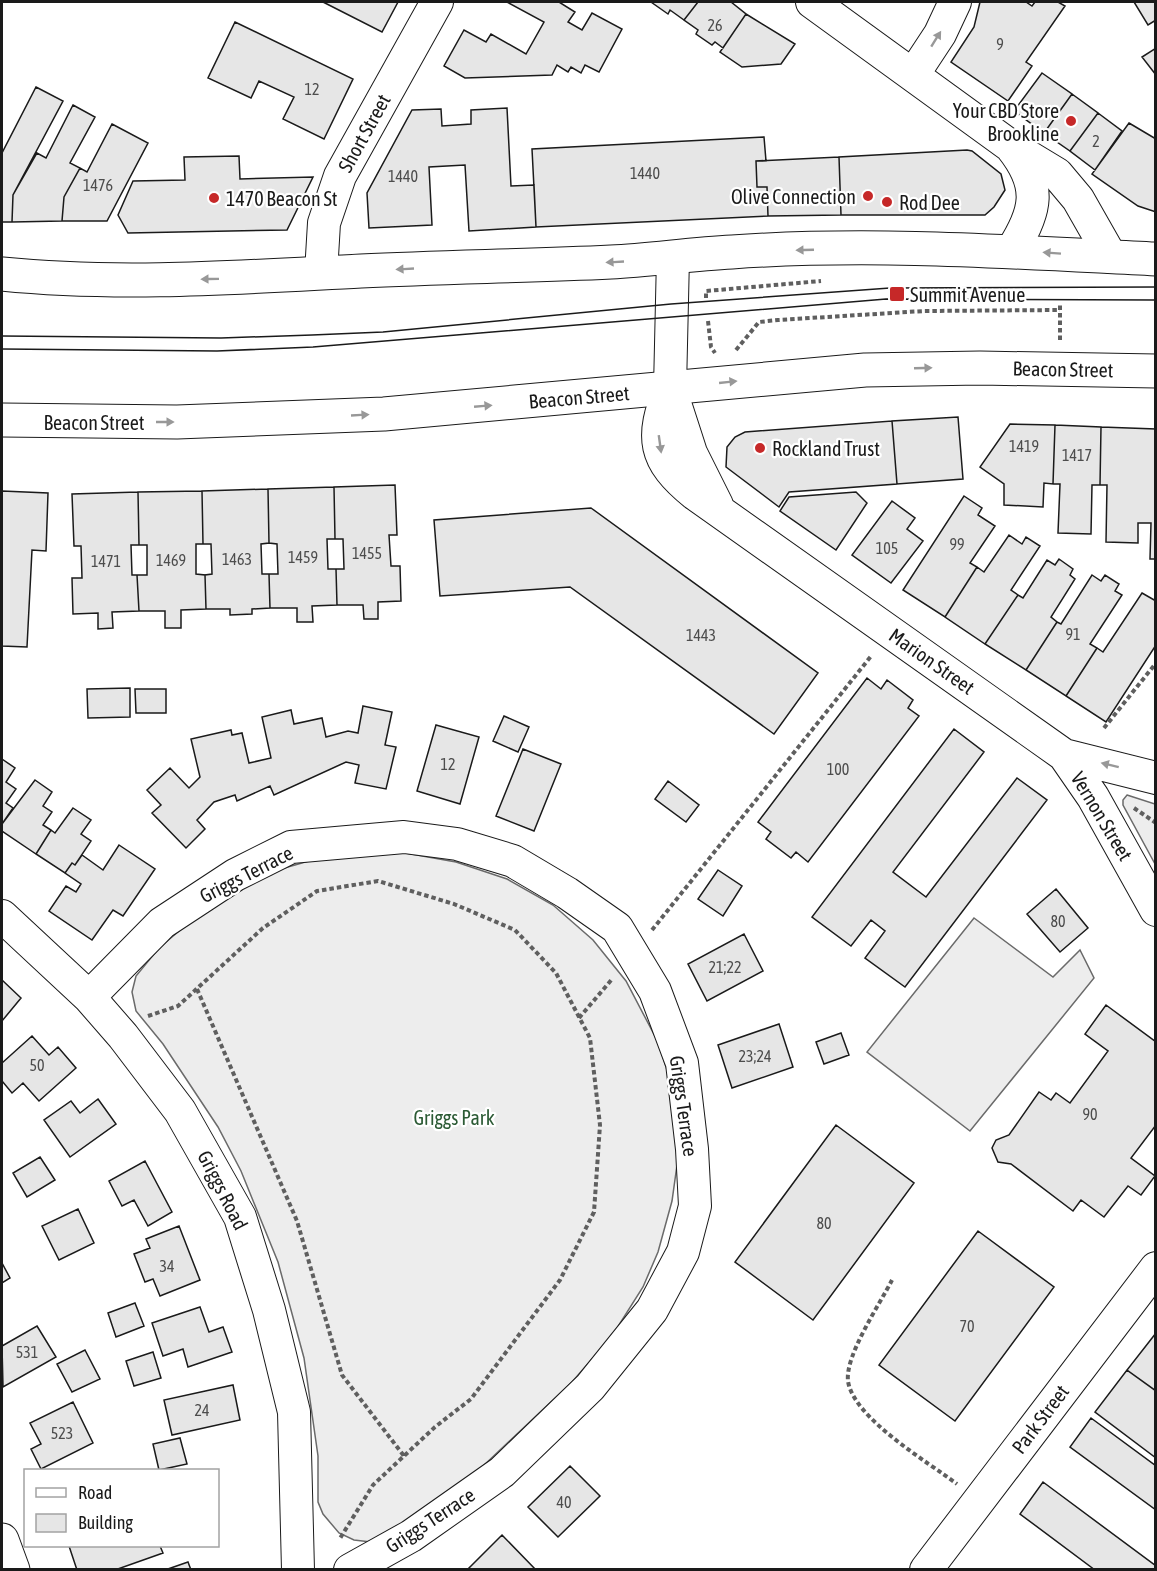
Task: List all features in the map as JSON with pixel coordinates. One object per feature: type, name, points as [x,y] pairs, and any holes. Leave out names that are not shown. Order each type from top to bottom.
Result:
[{"type":"main road","points":[[2,274],[84,279],[199,279],[673,257],[734,251],[863,248],[1012,250],[1155,259]]},
{"type":"main road","name":"Beacon Street","points":[[2,420],[177,422],[424,411],[813,373],[894,369],[1155,371]]},
{"type":"main road","points":[[2,1540],[13,1569]]},
{"type":"street","name":"Short Street","points":[[321,273],[324,223],[340,176],[437,2]]},
{"type":"street","points":[[812,2],[1009,145],[1057,174],[1069,185],[1111,257]]},
{"type":"street","points":[[914,75],[940,34],[955,2]]},
{"type":"street","points":[[1009,145],[1031,177],[1033,192],[1030,214],[1012,250]]},
{"type":"street","name":"Marion Street","points":[[673,257],[670,388],[659,423],[658,442],[663,460],[674,477],[1064,755],[1155,778]]},
{"type":"street","name":"Vernon Street","points":[[1064,755],[1093,797],[1155,910]]},
{"type":"street","name":"Griggs Terrace","points":[[89,997],[162,923],[217,886],[291,847],[404,837],[457,844],[513,861],[567,893],[617,928],[655,991],[682,1063],[695,1206],[683,1252],[651,1310],[590,1387],[501,1472],[411,1536],[342,1559]]},
{"type":"street","name":"Griggs Road","points":[[2,916],[89,997],[123,1036],[180,1111],[240,1217],[269,1310],[294,1412],[298,1569]]},
{"type":"street","name":"Park Street","points":[[926,1569],[1155,1268]]},
{"type":"path","points":[[1052,343],[1061,339],[1060,303]]},
{"type":"path","points":[[730,354],[741,346],[759,322],[924,311],[1060,310]]},
{"type":"path","points":[[708,321],[711,347],[713,352],[720,355]]},
{"type":"path","points":[[579,1018],[633,954],[876,649]]},
{"type":"path","points":[[1104,728],[1155,663]]},
{"type":"path","points":[[1131,806],[1155,823]]},
{"type":"path","points":[[1155,829],[1155,843]]},
{"type":"path","points":[[148,1016],[178,1006],[264,928],[317,891],[378,881],[454,904],[515,930],[556,972],[590,1038],[600,1125],[594,1212],[560,1280],[471,1399],[374,1485],[342,1559]]},
{"type":"path","points":[[197,988],[297,1221],[342,1375],[404,1456]]},
{"type":"path","points":[[892,1280],[850,1364],[848,1380],[853,1396],[861,1409],[877,1423],[963,1488]]},
{"type":"shaded area","points":[[1127,795],[1155,804],[1155,864],[1123,805],[1123,800]]},
{"type":"shaded area","name":"Griggs Park","points":[[400,852],[456,862],[507,879],[553,905],[593,940],[626,981],[658,1042],[669,1076],[676,1111],[677,1165],[672,1201],[658,1252],[643,1287],[612,1336],[572,1382],[481,1468],[432,1507],[371,1542],[354,1540],[339,1533],[323,1514],[318,1502],[318,1456],[304,1358],[278,1262],[241,1171],[218,1127],[163,1044],[136,1011],[132,992],[136,976],[159,948],[211,904],[277,870],[312,860]]},
{"type":"shaded area","points":[[974,918],[1053,977],[1080,950],[1094,978],[970,1131],[867,1052]]},
{"type":"building","points":[[323,2],[398,2],[382,32]]},
{"type":"building","points":[[507,2],[559,2],[575,12],[568,22],[582,30],[592,13],[622,29],[599,72],[585,65],[581,73],[571,67],[568,72],[557,65],[552,75],[465,78],[444,66],[464,30],[486,42],[491,34],[526,54],[544,22]]},
{"type":"building","points":[[651,2],[698,2],[684,20],[670,10],[668,14]]},
{"type":"building","points":[[698,2],[731,2],[746,14],[723,48],[715,42],[712,45],[696,34],[698,30],[684,20]]},
{"type":"building","points":[[980,2],[1026,2],[1032,6],[1035,2],[1058,2],[1065,6],[1026,62],[1032,66],[1008,101],[951,62],[974,27]]},
{"type":"building","points":[[1134,2],[1156,2],[1156,20],[1148,25]]},
{"type":"building","points":[[746,14],[795,44],[781,64],[742,67],[720,52]]},
{"type":"building","points":[[235,22],[353,79],[324,139],[283,119],[294,97],[259,81],[251,98],[208,78]]},
{"type":"building","points":[[1156,48],[1156,75],[1142,57]]},
{"type":"building","points":[[1042,73],[1072,94],[1044,133],[1014,111]]},
{"type":"building","points":[[36,87],[63,101],[13,195],[12,222],[2,222],[2,153]]},
{"type":"building","points":[[1072,94],[1098,113],[1070,151],[1044,133]]},
{"type":"building","points":[[73,105],[95,117],[70,163],[80,168],[64,197],[62,221],[12,222],[13,195],[37,153],[46,158]]},
{"type":"building","points":[[507,108],[511,186],[534,185],[536,227],[469,231],[465,165],[429,167],[432,225],[369,228],[367,193],[412,110],[441,109],[442,126],[471,124],[471,110]]},
{"type":"building","points":[[1098,113],[1122,131],[1095,170],[1070,151]]},
{"type":"building","points":[[1129,123],[1156,139],[1156,212],[1138,206],[1092,174]]},
{"type":"building","points":[[112,124],[148,143],[107,221],[62,221],[64,197],[80,168],[87,172]]},
{"type":"building","points":[[764,137],[766,161],[756,161],[757,187],[767,187],[768,216],[536,227],[532,149]]},
{"type":"building","points":[[972,151],[1001,174],[1005,190],[994,207],[985,215],[841,215],[839,157]]},
{"type":"building","name":"1470 Beacon St","points":[[239,156],[240,179],[313,177],[287,230],[128,233],[118,215],[133,181],[185,180],[184,157]]},
{"type":"building","points":[[839,157],[841,215],[768,216],[767,187],[757,187],[756,161]]},
{"type":"building","points":[[958,417],[963,479],[897,484],[892,421]]},
{"type":"building","points":[[892,421],[897,484],[789,492],[779,507],[726,467],[727,447],[735,437],[745,432]]},
{"type":"building","points":[[1010,424],[1055,425],[1053,484],[1044,483],[1043,507],[1004,505],[1004,484],[980,467]]},
{"type":"building","points":[[1055,425],[1101,427],[1100,485],[1092,485],[1091,534],[1058,533],[1060,484],[1053,484]]},
{"type":"building","points":[[1101,427],[1156,429],[1156,559],[1150,559],[1151,523],[1138,523],[1138,543],[1106,542],[1107,485],[1100,485]]},
{"type":"building","points":[[395,485],[397,535],[389,535],[391,566],[400,566],[401,601],[378,602],[378,619],[364,619],[363,605],[337,605],[336,569],[344,569],[343,539],[335,539],[334,487]]},
{"type":"building","points":[[334,487],[335,539],[327,539],[328,569],[336,569],[337,605],[312,606],[313,622],[297,622],[297,608],[270,608],[269,574],[278,574],[277,544],[269,543],[268,489]]},
{"type":"building","points":[[268,489],[269,543],[261,544],[262,574],[269,574],[270,608],[252,609],[252,614],[230,615],[230,609],[206,609],[205,575],[212,574],[211,544],[203,544],[202,491]]},
{"type":"building","points":[[2,491],[48,493],[46,551],[32,550],[27,647],[2,646]]},
{"type":"building","points":[[202,491],[203,544],[196,544],[196,574],[205,575],[206,609],[181,610],[181,628],[165,628],[165,611],[139,611],[137,575],[147,575],[147,545],[139,545],[138,492]]},
{"type":"building","points":[[138,492],[139,545],[131,545],[132,575],[137,575],[139,611],[112,612],[113,628],[98,629],[98,613],[73,614],[72,578],[82,578],[81,546],[74,546],[72,494]]},
{"type":"building","points":[[856,492],[867,503],[836,550],[780,511],[789,497]]},
{"type":"building","points":[[964,496],[982,508],[978,515],[995,526],[970,563],[977,567],[945,617],[903,590]]},
{"type":"building","points":[[892,501],[915,518],[907,529],[923,541],[891,583],[852,555]]},
{"type":"building","points":[[591,508],[818,673],[774,734],[570,587],[440,596],[434,520]]},
{"type":"building","points":[[1009,535],[1022,544],[1026,537],[1040,546],[1011,590],[1018,595],[985,644],[945,617],[977,567],[984,572]]},
{"type":"building","points":[[1059,559],[1073,569],[1070,575],[1075,579],[1051,617],[1057,622],[1026,670],[985,644],[1018,595],[1023,598],[1047,560],[1055,565]]},
{"type":"building","points":[[1092,575],[1101,581],[1105,575],[1119,584],[1115,591],[1122,595],[1090,644],[1097,648],[1066,696],[1026,670],[1057,622],[1061,624]]},
{"type":"building","points":[[1142,593],[1156,601],[1156,645],[1106,722],[1066,696],[1097,648],[1103,652]]},
{"type":"building","points":[[867,678],[881,689],[887,680],[913,700],[908,708],[919,716],[808,862],[796,852],[791,858],[766,839],[771,832],[758,822]]},
{"type":"building","points":[[130,688],[130,717],[88,718],[87,689]]},
{"type":"building","points":[[135,689],[166,689],[166,713],[136,713]]},
{"type":"building","points":[[363,706],[392,712],[385,745],[396,747],[386,789],[355,783],[359,765],[346,762],[274,795],[270,786],[237,801],[235,795],[214,802],[197,820],[205,829],[186,848],[152,813],[161,805],[147,790],[170,768],[189,788],[200,777],[191,739],[231,730],[232,735],[242,733],[249,763],[271,758],[262,717],[291,710],[294,724],[322,718],[326,737],[348,731],[358,733]]},
{"type":"building","points":[[504,716],[529,727],[518,752],[493,741]]},
{"type":"building","points":[[436,725],[479,737],[460,804],[417,791]]},
{"type":"building","points":[[954,729],[984,752],[893,872],[926,897],[1017,778],[1047,800],[905,987],[865,958],[885,931],[871,920],[851,946],[812,917]]},
{"type":"building","points":[[523,749],[561,764],[534,831],[496,816]]},
{"type":"building","points":[[2,759],[15,768],[6,782],[16,789],[6,803],[13,808],[2,824]]},
{"type":"building","points":[[35,780],[52,792],[43,806],[52,812],[43,825],[51,830],[36,854],[2,831],[2,824]]},
{"type":"building","points":[[668,781],[699,805],[686,822],[655,799]]},
{"type":"building","points":[[73,808],[91,820],[81,834],[91,841],[75,865],[72,863],[65,873],[36,854],[51,830],[55,833]]},
{"type":"building","points":[[119,845],[155,869],[123,916],[113,910],[92,940],[49,911],[66,886],[76,892],[81,884],[65,873],[72,863],[75,865],[82,855],[103,870]]},
{"type":"building","points":[[718,870],[742,886],[723,916],[698,899]]},
{"type":"building","points":[[1056,889],[1088,928],[1060,952],[1027,914]]},
{"type":"building","points":[[744,934],[763,971],[707,1001],[688,964]]},
{"type":"building","points":[[2,980],[21,998],[2,1021]]},
{"type":"building","points":[[1106,1005],[1156,1042],[1156,1125],[1131,1158],[1155,1176],[1141,1195],[1128,1186],[1104,1217],[1081,1200],[1073,1211],[1011,1164],[998,1162],[992,1148],[996,1140],[1009,1135],[1039,1092],[1051,1100],[1056,1093],[1070,1103],[1108,1051],[1085,1034]]},
{"type":"building","points":[[779,1024],[793,1067],[732,1088],[718,1045]]},
{"type":"building","points":[[841,1033],[849,1055],[824,1064],[816,1042]]},
{"type":"building","points":[[32,1036],[49,1055],[58,1047],[76,1068],[39,1101],[23,1083],[12,1093],[2,1081],[2,1063]]},
{"type":"building","points":[[98,1099],[116,1124],[70,1157],[44,1120],[71,1101],[80,1113]]},
{"type":"building","points":[[836,1125],[914,1183],[813,1320],[735,1262]]},
{"type":"building","points":[[40,1157],[55,1180],[27,1197],[13,1173]]},
{"type":"building","points":[[145,1161],[172,1212],[148,1226],[134,1200],[122,1206],[109,1181]]},
{"type":"building","points":[[78,1209],[94,1243],[59,1260],[42,1226]]},
{"type":"building","points":[[179,1226],[200,1280],[160,1296],[153,1279],[145,1282],[134,1254],[150,1248],[146,1239]]},
{"type":"building","points":[[978,1231],[1054,1287],[955,1421],[879,1365]]},
{"type":"building","points":[[2,1263],[10,1278],[2,1283]]},
{"type":"building","points":[[135,1303],[144,1326],[116,1337],[108,1313]]},
{"type":"building","points":[[200,1307],[209,1332],[223,1327],[232,1352],[188,1367],[183,1349],[163,1356],[152,1323]]},
{"type":"building","points":[[37,1326],[56,1357],[3,1387],[2,1346]]},
{"type":"building","points":[[1156,1333],[1156,1391],[1127,1370]]},
{"type":"building","points":[[85,1350],[100,1379],[72,1392],[57,1364]]},
{"type":"building","points":[[153,1352],[161,1378],[134,1386],[126,1361]]},
{"type":"building","points":[[1127,1370],[1156,1391],[1156,1458],[1095,1412]]},
{"type":"building","points":[[233,1385],[240,1420],[172,1435],[164,1400]]},
{"type":"building","points":[[73,1402],[93,1443],[41,1469],[31,1449],[41,1444],[30,1423]]},
{"type":"building","points":[[1091,1418],[1156,1466],[1156,1510],[1070,1447]]},
{"type":"building","points":[[180,1438],[187,1464],[159,1469],[153,1444]]},
{"type":"building","points":[[570,1466],[600,1496],[558,1537],[528,1507]]},
{"type":"building","points":[[1043,1482],[1156,1566],[1156,1570],[1095,1570],[1020,1514]]},
{"type":"building","points":[[502,1535],[536,1570],[467,1570]]},
{"type":"building","points":[[69,1547],[160,1547],[163,1553],[115,1570],[77,1570]]},
{"type":"building","points":[[188,1562],[191,1570],[165,1570]]},
{"type":"tram line","points":[[2,336],[221,338],[383,332],[671,304],[890,288],[1156,287]]},
{"type":"tram line","points":[[2,349],[217,351],[313,347],[886,299],[1156,300]]},
{"type":"place","name":"Your CBD Store Brookline","points":[[1071,121]]},
{"type":"place","name":"Olive Connection","points":[[868,196]]},
{"type":"place","name":"1470 Beacon St","points":[[214,198]]},
{"type":"place","name":"Rod Dee","points":[[887,202]]},
{"type":"place","name":"Summit Avenue","points":[[897,294]]},
{"type":"place","name":"Rockland Trust","points":[[760,448]]}]
